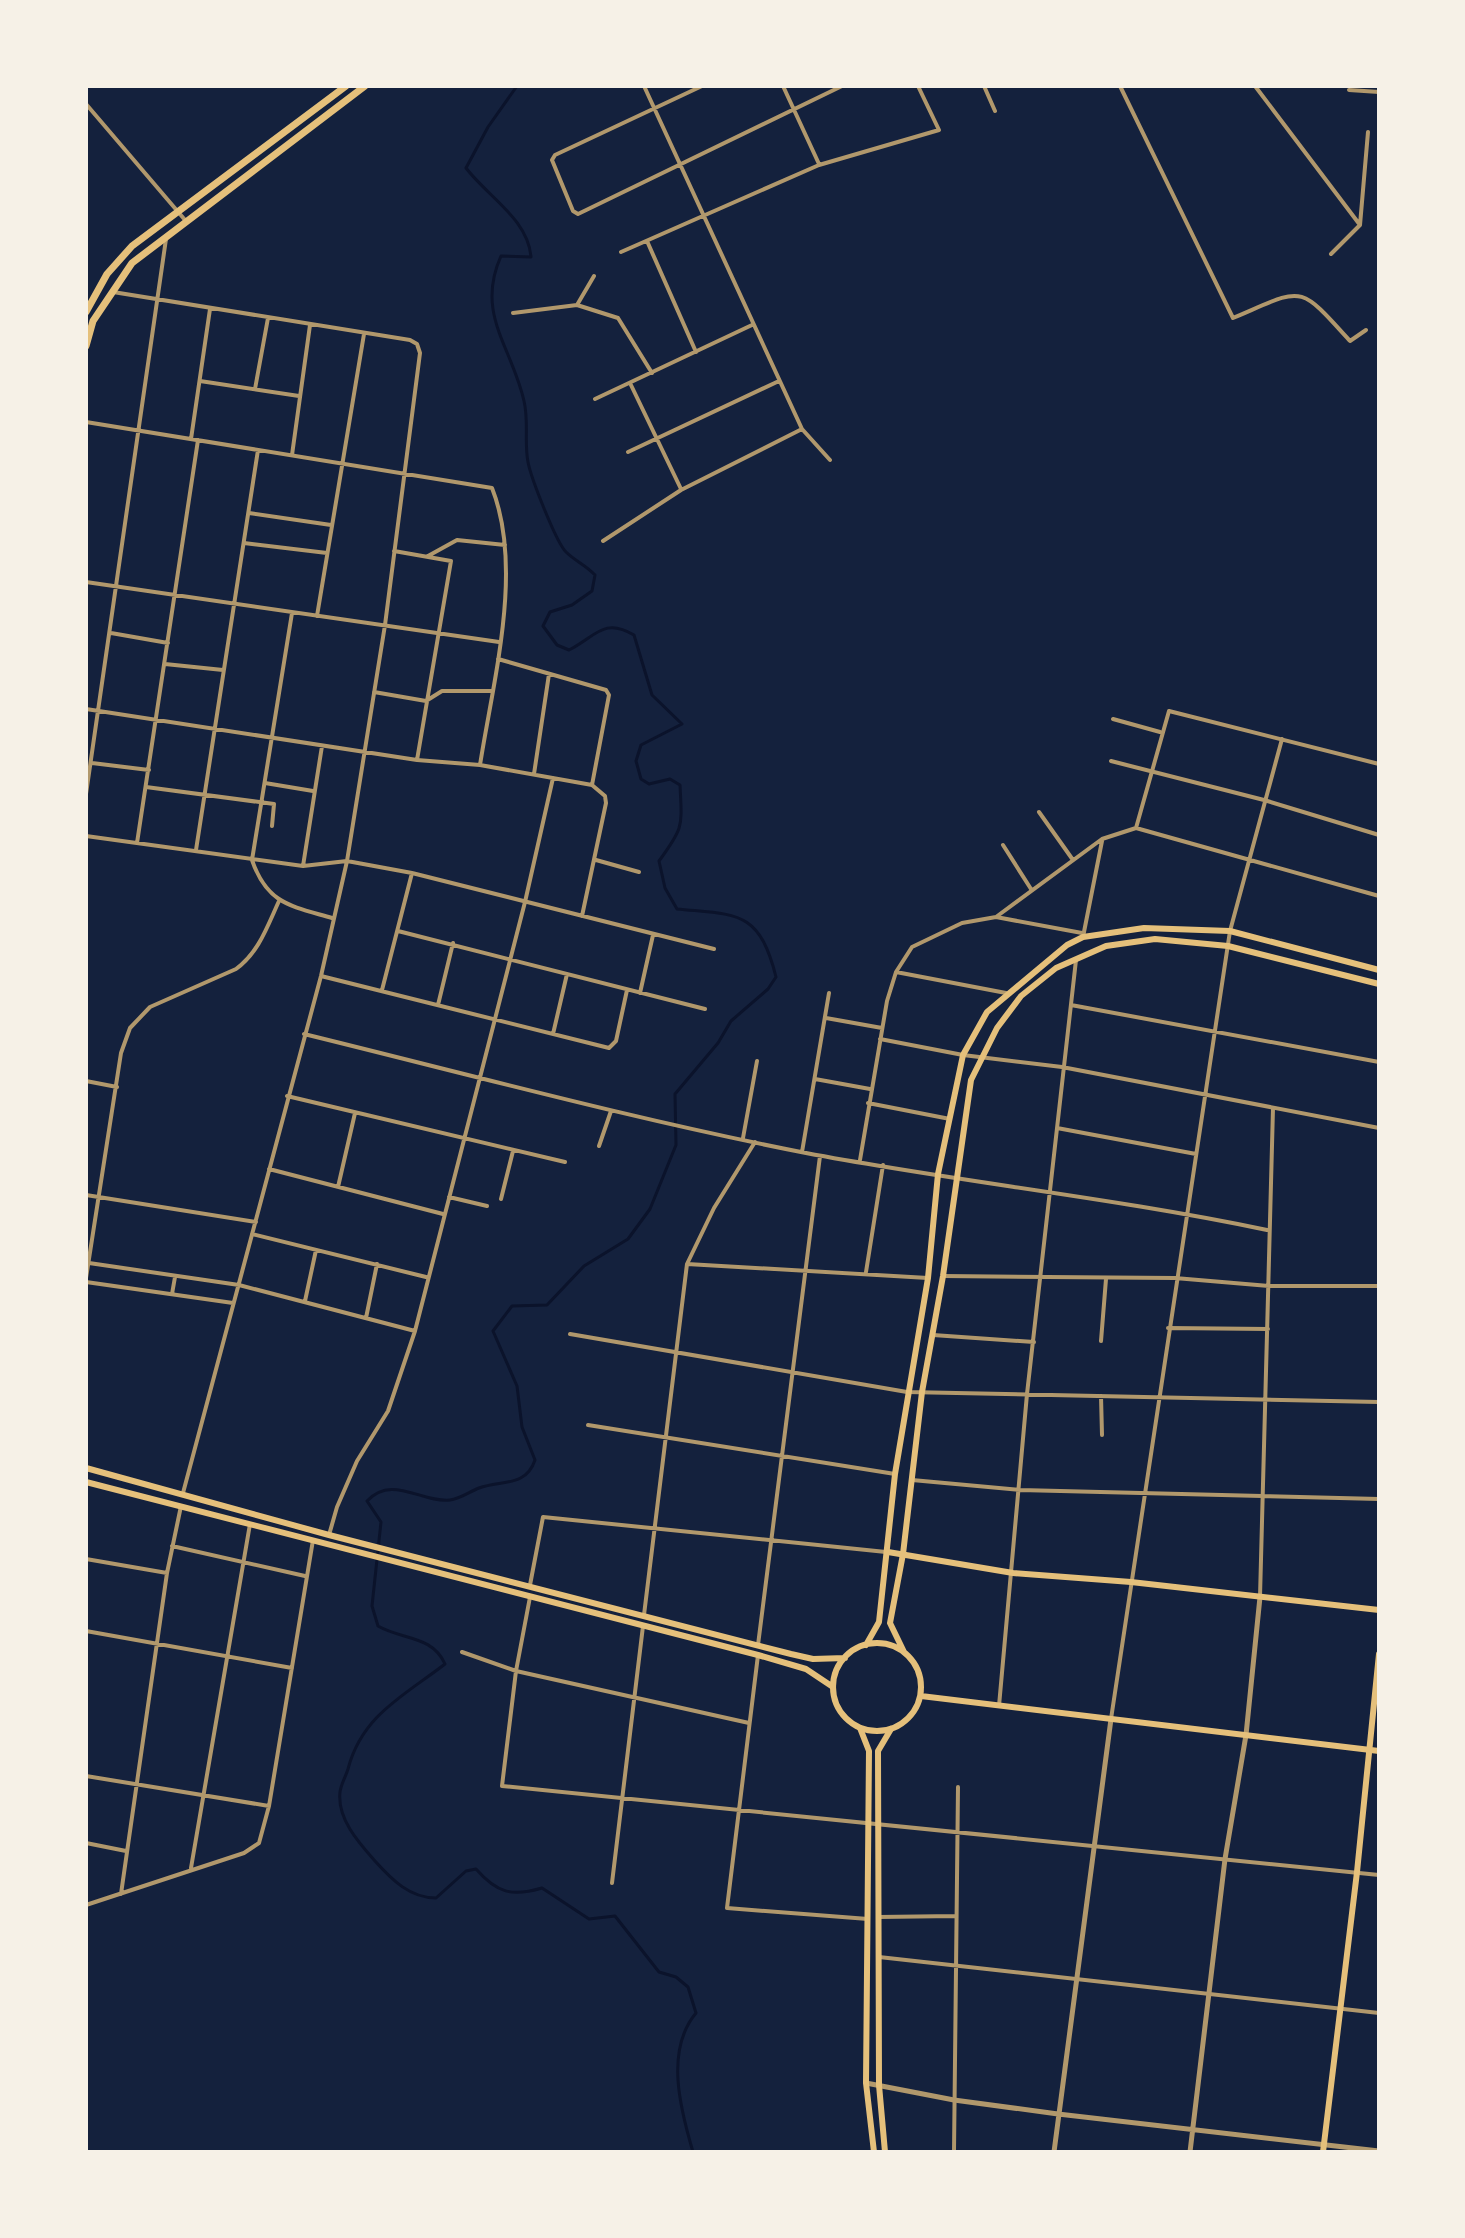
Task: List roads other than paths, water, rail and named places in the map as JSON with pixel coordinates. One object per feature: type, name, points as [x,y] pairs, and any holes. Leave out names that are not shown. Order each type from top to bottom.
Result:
[{"type":"highway","points":[[86,312],[107,274],[132,246],[176,210],[346,86]]},
{"type":"highway","points":[[86,346],[93,321],[132,263],[365,86]]},
{"type":"main road","points":[[86,1468],[329,1535],[813,1659],[845,1658],[866,1645],[879,1622],[895,1474],[928,1278],[938,1174],[963,1055],[987,1012],[1043,962],[1083,935],[1144,928],[1230,931],[1379,970]]},
{"type":"main road","points":[[86,1482],[806,1669],[833,1687],[843,1716],[860,1728],[876,1732],[891,1729],[910,1717],[921,1696],[919,1672],[904,1652],[890,1623],[903,1554],[922,1392],[943,1276],[955,1177],[971,1080],[980,1056],[1021,996],[1056,968],[1106,946],[1155,939],[1228,946],[1379,984]]},
{"type":"main road","points":[[888,1552],[1013,1573],[1131,1582],[1379,1610]]},
{"type":"main road","points":[[866,1645],[886,1644],[904,1652]]},
{"type":"main road","points":[[1323,2148],[1357,1872],[1379,1654]]},
{"type":"main road","points":[[833,1687],[845,1658]]},
{"type":"main road","points":[[921,1696],[1379,1751]]},
{"type":"main road","points":[[860,1728],[869,1751],[866,2083],[874,2152]]},
{"type":"main road","points":[[885,2152],[879,2085],[878,1751],[891,1729]]},
{"type":"street","points":[[644,86],[802,429],[830,460]]},
{"type":"street","points":[[702,86],[555,155],[552,160],[573,211],[578,214],[842,86]]},
{"type":"street","points":[[783,86],[819,165]]},
{"type":"street","points":[[621,252],[819,165],[939,130],[918,86]]},
{"type":"street","points":[[984,86],[995,111]]},
{"type":"street","points":[[1120,86],[1233,318],[1282,296],[1292,295],[1318,303],[1350,341],[1366,330]]},
{"type":"street","points":[[1255,86],[1360,225]]},
{"type":"street","points":[[1349,90],[1372,89],[1379,92]]},
{"type":"street","points":[[86,104],[185,220]]},
{"type":"street","points":[[1331,254],[1360,225],[1368,132]]},
{"type":"street","points":[[86,794],[167,234]]},
{"type":"street","points":[[647,241],[696,352]]},
{"type":"street","points":[[577,305],[594,276]]},
{"type":"street","points":[[111,291],[156,301],[364,333],[417,344],[420,353],[385,625],[347,861],[321,976],[183,1493]]},
{"type":"street","points":[[513,313],[577,305],[618,318],[652,373]]},
{"type":"street","points":[[191,439],[210,309]]},
{"type":"street","points":[[255,389],[268,318]]},
{"type":"street","points":[[292,455],[310,325]]},
{"type":"street","points":[[595,399],[752,325]]},
{"type":"street","points":[[317,616],[364,333]]},
{"type":"street","points":[[200,381],[299,396]]},
{"type":"street","points":[[628,452],[779,381]]},
{"type":"street","points":[[630,383],[681,490]]},
{"type":"street","points":[[86,422],[342,461],[492,488],[505,545],[499,642],[480,765]]},
{"type":"street","points":[[603,541],[681,490],[802,429]]},
{"type":"street","points":[[137,843],[198,440]]},
{"type":"street","points":[[196,850],[258,450]]},
{"type":"street","points":[[249,513],[331,525]]},
{"type":"street","points":[[428,556],[457,540],[505,545]]},
{"type":"street","points":[[244,543],[327,553]]},
{"type":"street","points":[[394,551],[451,561],[417,760]]},
{"type":"street","points":[[86,582],[499,642]]},
{"type":"street","points":[[292,613],[252,860],[264,888],[279,901],[332,918]]},
{"type":"street","points":[[111,633],[168,643]]},
{"type":"street","points":[[497,659],[606,690],[609,695],[592,785]]},
{"type":"street","points":[[165,664],[223,670]]},
{"type":"street","points":[[534,774],[549,674]]},
{"type":"street","points":[[373,692],[426,701],[442,691],[491,691]]},
{"type":"street","points":[[86,709],[417,760],[480,765],[592,785],[605,796],[606,803],[582,916]]},
{"type":"street","points":[[1136,828],[1169,711],[1379,764]]},
{"type":"street","points":[[1113,719],[1161,732]]},
{"type":"street","points":[[1054,2152],[1093,1846],[1213,1029],[1230,931],[1282,739]]},
{"type":"street","points":[[303,866],[322,746]]},
{"type":"street","points":[[1111,761],[1264,800],[1379,835]]},
{"type":"street","points":[[91,763],[149,770]]},
{"type":"street","points":[[329,1535],[357,1461],[388,1411],[415,1331],[426,1277],[496,1019],[553,778]]},
{"type":"street","points":[[265,783],[315,792]]},
{"type":"street","points":[[146,787],[274,804],[272,826]]},
{"type":"street","points":[[1039,812],[1073,860]]},
{"type":"street","points":[[996,917],[1102,839],[1136,828],[1379,896]]},
{"type":"street","points":[[86,836],[303,866],[347,861],[412,873],[714,949]]},
{"type":"street","points":[[860,1160],[882,1028],[896,972],[912,947],[962,923],[996,917],[1083,935],[1102,839]]},
{"type":"street","points":[[1003,845],[1031,889]]},
{"type":"street","points":[[596,860],[639,872]]},
{"type":"street","points":[[382,990],[412,873]]},
{"type":"street","points":[[233,1303],[86,1280],[87,1263],[100,1198],[121,1053],[130,1028],[150,1007],[236,969],[247,961],[260,944],[279,901]]},
{"type":"street","points":[[398,931],[705,1009]]},
{"type":"street","points":[[640,993],[653,935]]},
{"type":"street","points":[[438,1005],[453,943]]},
{"type":"street","points":[[999,1706],[1027,1394],[1076,958]]},
{"type":"street","points":[[896,972],[1006,993]]},
{"type":"street","points":[[553,1034],[567,974]]},
{"type":"street","points":[[321,976],[609,1048],[614,1046],[627,990]]},
{"type":"street","points":[[802,1152],[829,993]]},
{"type":"street","points":[[1071,1005],[1379,1062]]},
{"type":"street","points":[[826,1018],[882,1028]]},
{"type":"street","points":[[304,1034],[611,1111],[802,1152],[1187,1213],[1267,1230]]},
{"type":"street","points":[[880,1039],[963,1055],[1062,1067],[1379,1128]]},
{"type":"street","points":[[743,1138],[757,1061]]},
{"type":"street","points":[[815,1079],[870,1089]]},
{"type":"street","points":[[86,1081],[117,1087]]},
{"type":"street","points":[[287,1096],[565,1162]]},
{"type":"street","points":[[868,1103],[950,1119]]},
{"type":"street","points":[[1190,2152],[1225,1859],[1246,1735],[1260,1597],[1263,1399],[1269,1286],[1267,1230],[1273,1108]]},
{"type":"street","points":[[599,1146],[611,1111]]},
{"type":"street","points":[[338,1187],[355,1113]]},
{"type":"street","points":[[1057,1128],[1196,1154]]},
{"type":"street","points":[[644,1615],[687,1264],[714,1208],[755,1141]]},
{"type":"street","points":[[501,1199],[514,1150]]},
{"type":"street","points":[[758,1645],[820,1155]]},
{"type":"street","points":[[866,1272],[883,1165]]},
{"type":"street","points":[[269,1169],[443,1214]]},
{"type":"street","points":[[86,1195],[256,1222]]},
{"type":"street","points":[[449,1197],[487,1206]]},
{"type":"street","points":[[252,1234],[426,1277]]},
{"type":"street","points":[[305,1301],[316,1250]]},
{"type":"street","points":[[87,1263],[239,1285],[415,1331]]},
{"type":"street","points":[[366,1318],[377,1264]]},
{"type":"street","points":[[687,1264],[928,1278]]},
{"type":"street","points":[[172,1294],[175,1276]]},
{"type":"street","points":[[943,1276],[1175,1278],[1269,1286],[1379,1286]]},
{"type":"street","points":[[1101,1341],[1106,1279]]},
{"type":"street","points":[[1168,1328],[1268,1329]]},
{"type":"street","points":[[570,1334],[907,1392],[1379,1402]]},
{"type":"street","points":[[933,1335],[1034,1342]]},
{"type":"street","points":[[1101,1396],[1102,1435]]},
{"type":"street","points":[[588,1425],[895,1474]]},
{"type":"street","points":[[912,1480],[1020,1490],[1379,1499]]},
{"type":"street","points":[[121,1894],[167,1573],[181,1506]]},
{"type":"street","points":[[530,1585],[543,1517],[654,1531],[771,1539],[888,1552]]},
{"type":"street","points":[[191,1868],[241,1561],[250,1524]]},
{"type":"street","points":[[86,1905],[244,1853],[259,1843],[269,1806],[313,1539]]},
{"type":"street","points":[[172,1546],[305,1576]]},
{"type":"street","points":[[86,1559],[167,1573]]},
{"type":"street","points":[[530,1597],[516,1671],[502,1786],[1379,1875]]},
{"type":"street","points":[[612,1883],[643,1626]]},
{"type":"street","points":[[86,1631],[292,1668]]},
{"type":"street","points":[[462,1652],[516,1671],[749,1723]]},
{"type":"street","points":[[758,1655],[727,1908],[868,1919]]},
{"type":"street","points":[[86,1776],[269,1806]]},
{"type":"street","points":[[954,2152],[958,1787]]},
{"type":"street","points":[[86,1843],[126,1851]]},
{"type":"street","points":[[878,1917],[956,1916]]},
{"type":"street","points":[[879,1957],[1379,2013]]},
{"type":"street","points":[[866,2083],[954,2100],[1058,2114],[1193,2128],[1323,2148],[1379,2151]]},
{"type":"waterway","points":[[517,86],[488,127],[466,168],[506,209],[528,243],[531,257],[501,256],[494,277],[494,313],[524,401],[528,462],[539,495],[562,546],[595,575],[592,591],[572,605],[550,612],[543,626],[557,645],[569,650],[607,628],[634,635],[652,695],[682,724],[641,745],[636,761],[641,779],[649,784],[670,779],[680,785],[680,826],[659,861],[665,888],[677,909],[730,915],[753,927],[762,939],[776,977],[768,989],[731,1021],[718,1043],[675,1094],[676,1145],[650,1209],[628,1239],[584,1266],[547,1305],[512,1306],[493,1331],[517,1386],[522,1427],[535,1460],[531,1469],[519,1479],[479,1488],[454,1499],[439,1500],[386,1490],[367,1501],[381,1522],[372,1606],[378,1626],[424,1643],[445,1664],[387,1708],[363,1734],[341,1786],[340,1802],[350,1830],[402,1887],[418,1895],[436,1898],[466,1871],[476,1869],[491,1883],[506,1891],[542,1888],[589,1919],[615,1916],[659,1972],[676,1977],[688,1987],[696,2013],[686,2028],[681,2044],[678,2080],[693,2152]]}]
